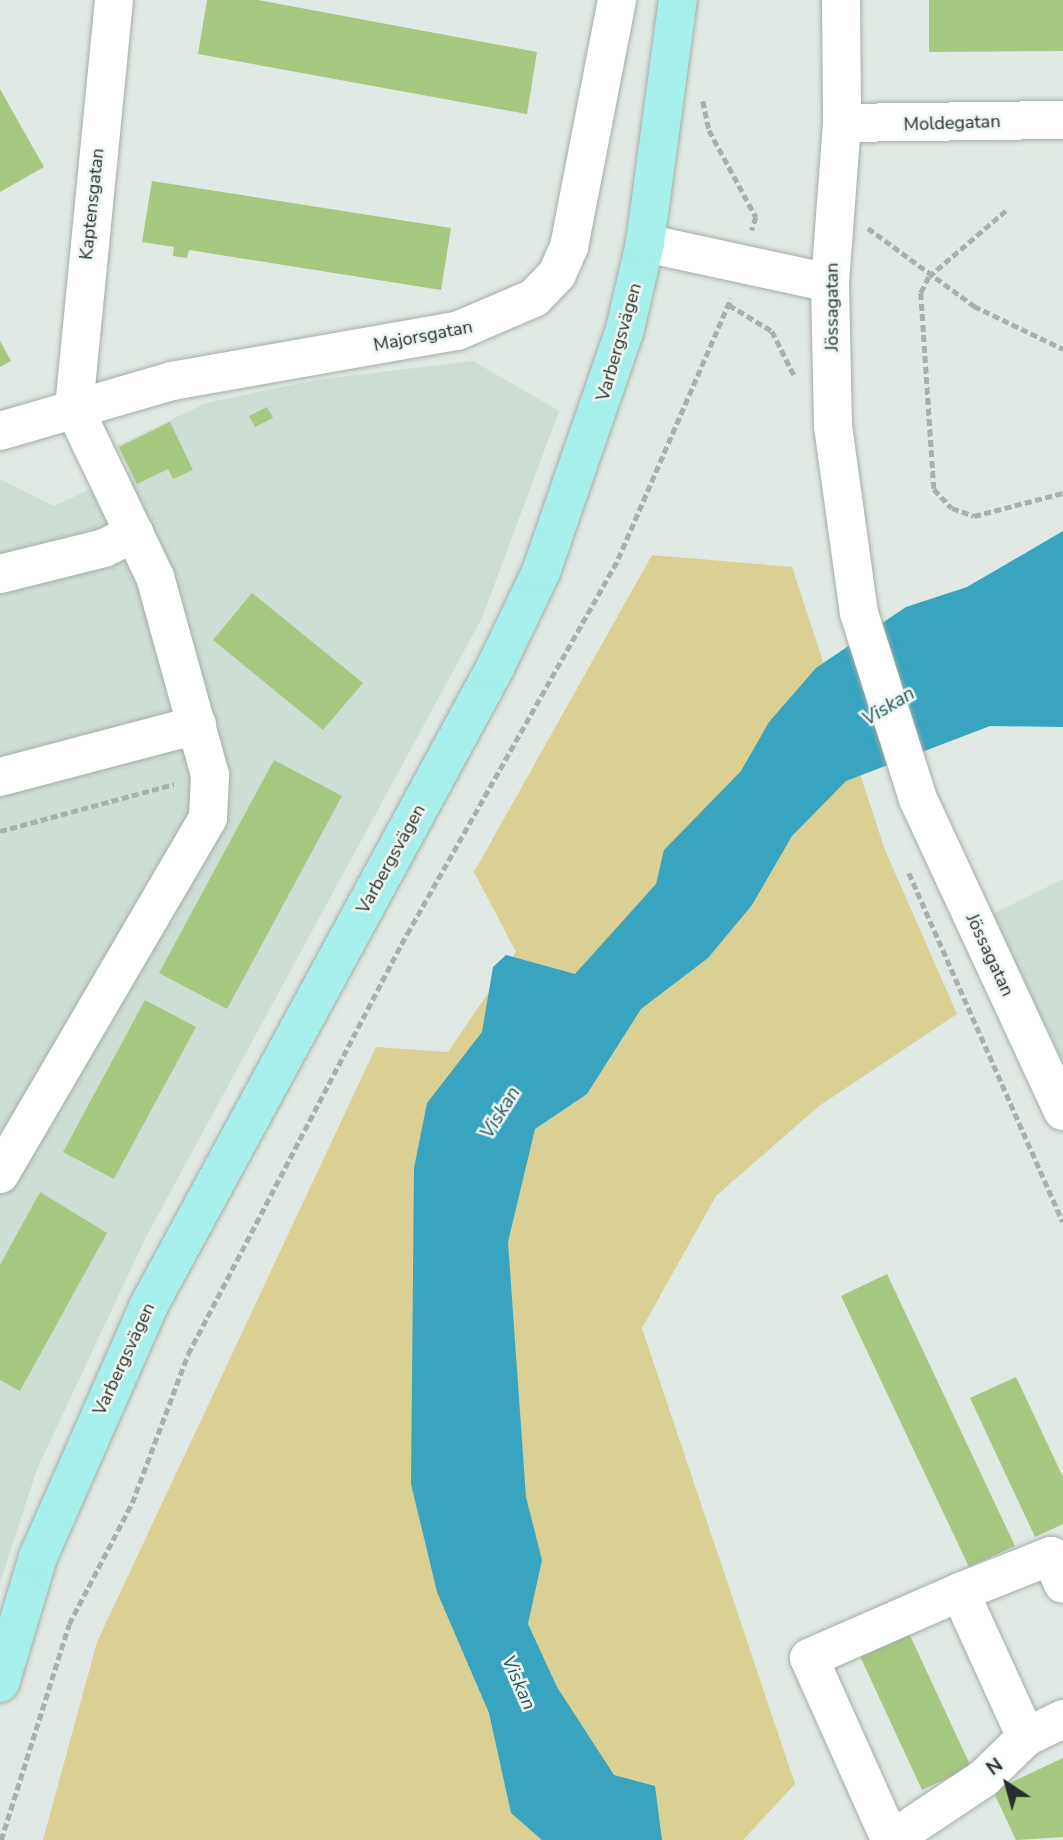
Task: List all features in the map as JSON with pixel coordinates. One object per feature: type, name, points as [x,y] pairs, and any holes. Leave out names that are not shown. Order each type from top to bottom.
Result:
[{"type":"main road","name":"Varbergsvägen","points":[[0,1684],[38,1557],[149,1305],[495,668],[541,572],[585,458],[645,243],[678,0]]},
{"type":"street","name":"Kaptensgatan","points":[[74,408],[114,0]]},
{"type":"street","name":"Majorsgatan","points":[[0,431],[172,381],[457,331],[534,298],[557,274],[569,247],[617,0]]},
{"type":"street","name":"Jössagatan","points":[[841,0],[842,123],[830,283],[833,426],[859,613],[918,799],[1063,1111]]},
{"type":"street","name":"Moldegatan","points":[[842,123],[1063,120]]},
{"type":"street","points":[[645,243],[830,283]]},
{"type":"street","points":[[0,1174],[208,818],[210,775],[184,729],[155,577],[74,408]]},
{"type":"street","points":[[0,574],[104,548],[135,533]]},
{"type":"street","points":[[0,777],[184,729]]},
{"type":"street","points":[[1059,1563],[960,1592],[809,1658],[890,1839],[984,1778],[1026,1737],[1063,1719]]},
{"type":"street","points":[[960,1592],[1026,1737]]},
{"type":"path","points":[[1,1840],[69,1624],[132,1503],[188,1353],[407,934],[618,559],[743,265],[756,217],[709,130]]},
{"type":"path","points":[[1006,211],[929,277],[919,327],[934,489],[952,508],[974,516],[1063,493]]},
{"type":"path","points":[[833,223],[865,225],[929,277],[1063,349]]},
{"type":"path","points":[[0,831],[184,782],[184,729]]},
{"type":"path","points":[[904,859],[1063,1222]]},
{"type":"shaded area","points":[[473,361],[559,411],[482,618],[146,1237],[37,1469],[0,1583],[0,479],[54,506],[129,471],[116,446],[206,403],[315,380]]},
{"type":"shaded area","points":[[652,555],[792,567],[885,850],[957,1014],[819,1106],[716,1196],[642,1328],[795,1784],[743,1840],[43,1840],[97,1642],[376,1047],[448,1052],[516,952],[474,872]]},
{"type":"shaded area","points":[[1063,879],[1063,1062],[991,915]]},
{"type":"water","name":"Viskan","points":[[1063,531],[1063,727],[990,726],[846,781],[792,836],[752,905],[708,958],[641,1009],[587,1094],[535,1129],[508,1242],[526,1497],[542,1560],[528,1624],[557,1687],[614,1775],[655,1786],[662,1840],[542,1840],[511,1813],[489,1713],[437,1592],[411,1484],[414,1168],[427,1103],[482,1032],[493,967],[506,955],[575,974],[656,884],[664,850],[741,771],[769,722],[816,668],[906,607],[967,587]]},
{"type":"building","points":[[207,0],[258,0],[537,52],[527,114],[198,54]]},
{"type":"building","points":[[929,0],[1063,0],[1063,51],[929,52]]},
{"type":"building","points":[[0,89],[44,167],[0,192]]},
{"type":"building","points":[[152,181],[451,228],[441,290],[189,250],[187,258],[173,256],[174,247],[142,242]]},
{"type":"building","points":[[0,341],[11,361],[0,367]]},
{"type":"building","points":[[267,407],[273,418],[255,427],[249,416]]},
{"type":"building","points":[[170,422],[193,470],[173,479],[168,469],[137,484],[119,447]]},
{"type":"building","points":[[252,593],[363,683],[323,730],[213,640]]},
{"type":"building","points":[[274,760],[342,796],[227,1009],[159,973]]},
{"type":"building","points":[[145,1000],[196,1027],[114,1179],[63,1152]]},
{"type":"building","points":[[40,1192],[107,1233],[20,1391],[0,1380],[0,1265]]},
{"type":"building","points":[[887,1274],[1015,1546],[969,1567],[841,1296]]},
{"type":"building","points":[[1016,1377],[1063,1477],[1063,1524],[1035,1537],[970,1398]]},
{"type":"building","points":[[908,1631],[971,1767],[922,1790],[859,1654]]},
{"type":"building","points":[[1063,1758],[1063,1837],[1016,1840],[993,1791]]}]
